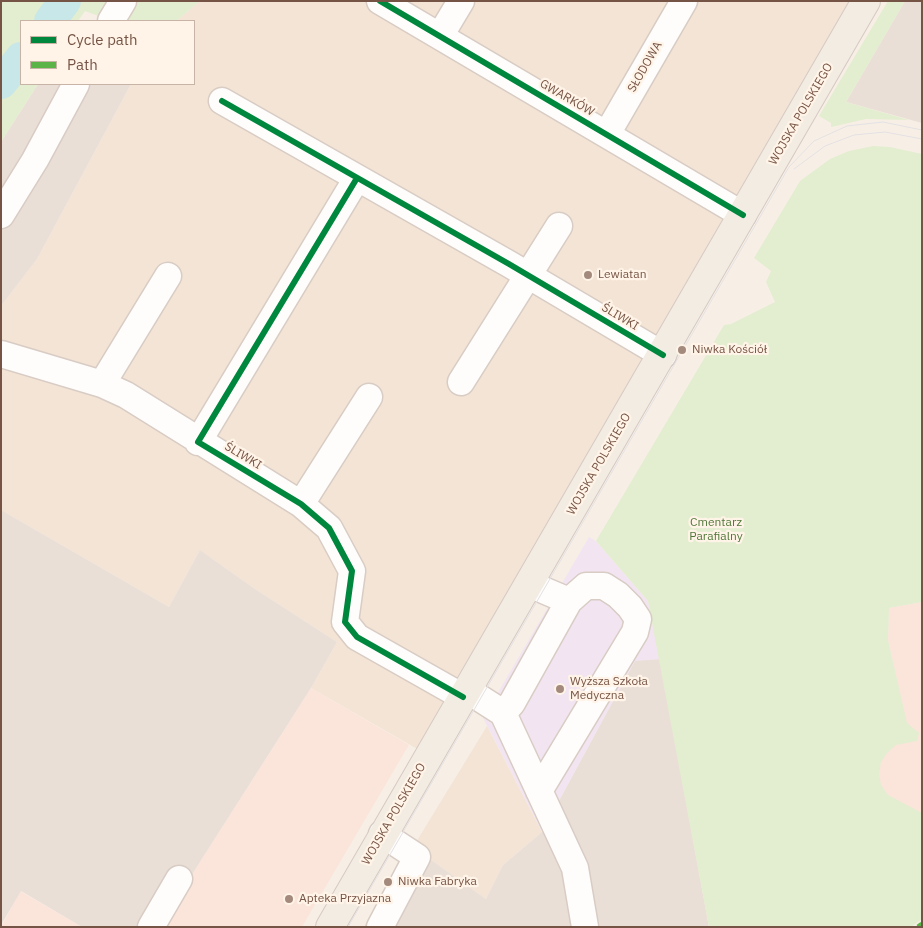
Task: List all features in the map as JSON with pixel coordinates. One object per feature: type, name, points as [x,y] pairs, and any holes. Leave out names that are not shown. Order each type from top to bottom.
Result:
[{"type":"main road","name":"WOJSKA POLSKIEGO","points":[[330,927],[382,834],[663,355],[866,1]]},
{"type":"street","points":[[112,20],[123,1]]},
{"type":"street","name":"GWARKÓW","points":[[380,1],[743,215]]},
{"type":"street","points":[[440,36],[461,1]]},
{"type":"street","name":"SŁODOWA","points":[[606,134],[684,1]]},
{"type":"street","points":[[1,215],[35,160],[75,85]]},
{"type":"street","name":"ŚLIWKI","points":[[222,101],[528,275],[663,355]]},
{"type":"street","points":[[198,442],[357,178]]},
{"type":"street","points":[[461,382],[559,226]]},
{"type":"street","points":[[102,384],[168,276]]},
{"type":"street","name":"ŚLIWKI","points":[[1,354],[102,384],[126,395],[198,442],[301,504],[329,528],[352,571],[345,622],[357,637],[503,713]]},
{"type":"street","points":[[301,504],[369,397]]},
{"type":"street","points":[[529,584],[569,600]]},
{"type":"street","points":[[539,791],[635,632],[638,619],[630,607],[618,594],[604,586],[586,586],[569,600],[512,703],[503,713],[539,791],[575,868],[585,927]]},
{"type":"street","points":[[380,927],[417,856],[382,834]]},
{"type":"street","points":[[151,927],[178,879]]},
{"type":"shaded area","points":[[200,1],[855,1],[419,750],[311,688],[337,642],[255,589],[200,550],[169,607],[1,510],[1,306],[37,259],[130,85],[195,85],[195,20],[177,20]]},
{"type":"shaded area","points":[[905,1],[922,1],[922,123],[846,102]]},
{"type":"shaded area","points":[[37,85],[130,85],[37,259],[1,306],[1,142]]},
{"type":"shaded area","points":[[1,510],[169,607],[200,550],[255,589],[337,642],[311,688],[161,923],[140,927],[82,927],[21,891],[1,925]]},
{"type":"shaded area","name":"Wyższa Szkoła Medyczna","points":[[589,537],[596,541],[648,601],[660,659],[635,661],[542,832],[483,718]]},
{"type":"shaded area","points":[[922,602],[922,853],[864,784],[902,704],[888,640],[889,608]]},
{"type":"shaded area","points":[[660,659],[709,927],[364,927],[413,847],[486,899],[503,865],[542,832],[635,660]]},
{"type":"shaded area","points":[[311,688],[409,745],[302,927],[140,927],[161,923]]},
{"type":"shaded area","points":[[487,726],[542,832],[503,865],[486,899],[413,847]]},
{"type":"shaded area","points":[[20,891],[82,927],[1,927]]},
{"type":"green space","points":[[1,1],[200,1],[177,20],[109,20],[85,11],[79,20],[20,20],[20,85],[37,85],[1,142]]},
{"type":"green space","points":[[888,1],[905,1],[846,102],[909,120],[866,119],[831,127],[831,123],[819,116]]},
{"type":"green space","name":"Cmentarz Parafialny","points":[[873,146],[890,147],[922,154],[922,602],[889,608],[888,640],[907,723],[919,733],[917,741],[896,745],[887,753],[881,762],[879,774],[881,785],[888,795],[922,813],[922,919],[911,927],[709,927],[648,601],[596,541],[724,325],[731,324],[775,302],[766,282],[771,271],[754,258],[800,181],[830,159],[849,151]]},
{"type":"waterway","points":[[51,20],[65,1]]},
{"type":"waterway","points":[[1,83],[20,59]]},
{"type":"tram line","points":[[348,927],[789,167],[814,141],[847,126],[883,122],[922,130]]},
{"type":"tram line","points":[[794,169],[825,146],[854,135],[885,132],[922,139]]},
{"type":"marked path","points":[[918,927],[922,924]]},
{"type":"cycle path","points":[[380,1],[743,215]]},
{"type":"cycle path","points":[[222,101],[509,264],[663,355]]},
{"type":"cycle path","points":[[357,178],[198,442],[301,504],[329,528],[352,571],[345,622],[357,637],[463,697]]},
{"type":"place","name":"Lewiatan","points":[[588,275]]},
{"type":"place","name":"Niwka Kościół","points":[[682,350]]},
{"type":"place","name":"Wyższa Szkoła Medyczna","points":[[560,689]]},
{"type":"place","name":"Niwka Fabryka","points":[[388,882]]},
{"type":"place","name":"Apteka Przyjazna","points":[[289,899]]}]
